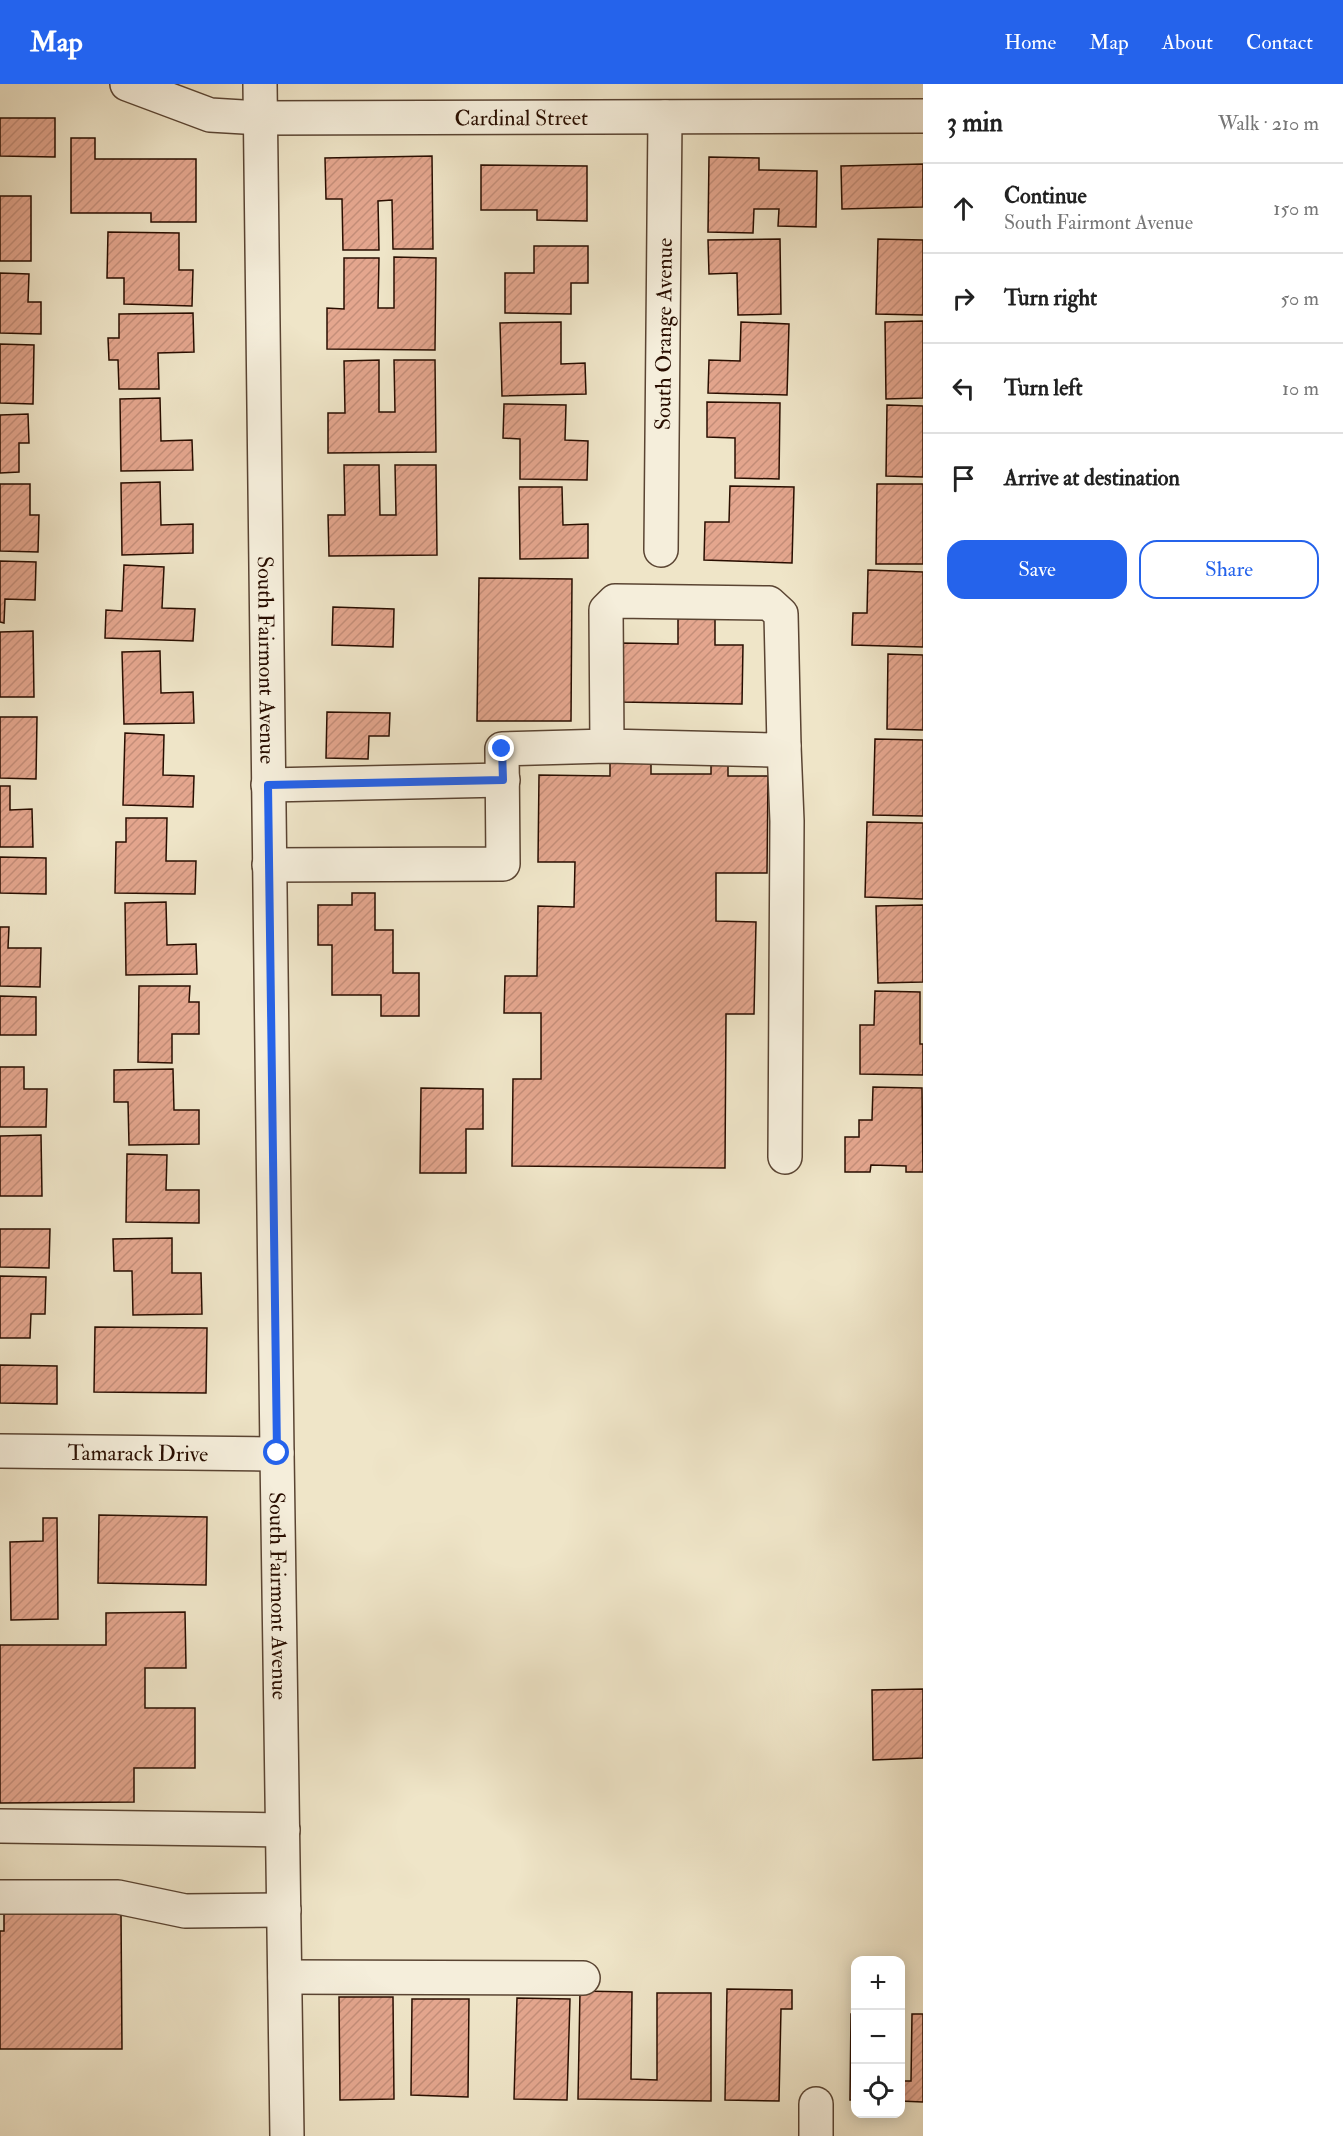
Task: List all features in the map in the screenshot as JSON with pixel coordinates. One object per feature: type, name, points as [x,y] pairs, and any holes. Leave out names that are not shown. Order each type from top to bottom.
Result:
[{"type":"street","name":"Cardinal Street","points":[[127,84],[210,115],[260,118],[923,116]]},
{"type":"street","name":"South Fairmont Avenue","points":[[260,84],[287,2136]]},
{"type":"street","name":"South Orange Avenue","points":[[661,550],[665,117]]},
{"type":"street","points":[[607,747],[606,610],[615,601],[769,603],[781,614],[787,821],[785,1157]]},
{"type":"street","points":[[269,865],[503,864],[502,749],[607,747],[773,750],[784,746]]},
{"type":"street","points":[[268,785],[503,780]]},
{"type":"street","name":"Tamarack Drive","points":[[0,1452],[277,1453]]},
{"type":"street","points":[[0,1826],[283,1830]]},
{"type":"street","points":[[0,1897],[118,1897],[185,1911],[284,1910]]},
{"type":"street","points":[[285,1977],[583,1978]]},
{"type":"building","points":[[0,118],[55,118],[55,157],[0,156]]},
{"type":"building","points":[[71,138],[95,138],[95,159],[196,159],[196,222],[151,222],[151,213],[71,213]]},
{"type":"building","points":[[432,156],[433,249],[393,249],[392,200],[378,201],[379,250],[343,250],[342,199],[326,199],[325,158]]},
{"type":"building","points":[[709,157],[759,158],[759,170],[817,171],[816,227],[778,226],[779,209],[754,209],[753,233],[708,232]]},
{"type":"building","points":[[923,164],[923,207],[842,209],[841,166]]},
{"type":"building","points":[[481,165],[587,166],[587,221],[537,220],[537,210],[481,210]]},
{"type":"building","points":[[0,196],[31,196],[31,261],[0,261]]},
{"type":"building","points":[[108,232],[179,233],[179,270],[193,270],[192,306],[124,304],[124,278],[107,278]]},
{"type":"building","points":[[780,239],[781,314],[738,315],[737,273],[709,274],[708,240]]},
{"type":"building","points":[[878,239],[923,240],[923,315],[876,314]]},
{"type":"building","points":[[534,246],[588,246],[588,283],[571,283],[571,314],[505,313],[505,273],[534,273]]},
{"type":"building","points":[[394,257],[436,258],[435,350],[327,349],[327,308],[344,309],[344,258],[379,258],[378,308],[394,308]]},
{"type":"building","points":[[0,273],[29,274],[28,302],[41,302],[41,334],[0,333]]},
{"type":"building","points":[[193,313],[194,352],[158,353],[159,389],[119,389],[118,360],[109,360],[108,338],[119,338],[119,314]]},
{"type":"building","points":[[923,321],[923,398],[886,399],[885,322]]},
{"type":"building","points":[[561,322],[561,364],[585,363],[586,394],[502,396],[500,323]]},
{"type":"building","points":[[741,322],[789,324],[787,395],[708,393],[709,360],[740,361]]},
{"type":"building","points":[[0,344],[34,345],[33,404],[0,403]]},
{"type":"building","points":[[379,360],[379,412],[395,412],[394,360],[435,360],[436,452],[328,453],[328,413],[345,413],[344,361]]},
{"type":"building","points":[[160,398],[161,441],[192,440],[193,470],[121,471],[120,399]]},
{"type":"building","points":[[707,402],[780,403],[779,479],[735,478],[735,438],[707,437]]},
{"type":"building","points":[[504,404],[566,405],[565,440],[588,441],[587,480],[520,479],[520,439],[503,438]]},
{"type":"building","points":[[887,405],[923,406],[923,477],[886,476]]},
{"type":"building","points":[[28,414],[29,443],[19,443],[19,472],[0,473],[0,415]]},
{"type":"building","points":[[344,465],[379,465],[380,515],[396,515],[395,465],[436,465],[437,555],[329,556],[328,515],[345,515]]},
{"type":"building","points":[[160,482],[161,525],[193,524],[193,553],[122,555],[121,483]]},
{"type":"building","points":[[0,484],[30,484],[30,515],[39,515],[38,552],[0,551]]},
{"type":"building","points":[[877,484],[923,484],[923,564],[876,564]]},
{"type":"building","points":[[730,486],[794,487],[792,563],[704,560],[705,522],[729,522]]},
{"type":"building","points":[[519,487],[562,487],[563,525],[588,524],[588,558],[520,559]]},
{"type":"building","points":[[0,561],[36,562],[35,600],[5,599],[4,623],[0,622]]},
{"type":"building","points":[[124,565],[164,567],[162,608],[195,609],[193,641],[105,638],[106,610],[122,611]]},
{"type":"building","points":[[868,570],[923,572],[923,647],[852,645],[853,613],[867,613]]},
{"type":"building","points":[[479,578],[572,579],[571,721],[477,721]]},
{"type":"building","points":[[333,607],[394,609],[393,647],[332,645]]},
{"type":"building","points":[[678,610],[715,611],[715,645],[743,645],[742,704],[620,702],[621,643],[678,644]]},
{"type":"building","points":[[33,631],[34,697],[0,697],[0,632]]},
{"type":"building","points":[[160,651],[161,693],[193,692],[194,723],[124,724],[122,652]]},
{"type":"building","points":[[888,654],[923,655],[923,730],[887,729]]},
{"type":"building","points":[[327,712],[390,713],[389,736],[369,736],[368,759],[326,758]]},
{"type":"building","points":[[0,717],[37,717],[36,779],[0,778]]},
{"type":"building","points":[[125,733],[164,735],[163,775],[194,776],[193,807],[123,805]]},
{"type":"building","points":[[875,739],[923,740],[923,816],[873,815]]},
{"type":"building","points":[[610,761],[651,762],[651,774],[711,774],[711,762],[728,762],[728,776],[768,776],[767,873],[716,873],[716,921],[756,922],[754,1014],[726,1014],[725,1168],[512,1166],[513,1079],[541,1079],[541,1013],[504,1013],[505,976],[537,976],[538,906],[574,907],[575,862],[538,862],[539,775],[610,776]]},
{"type":"building","points":[[0,786],[10,786],[10,810],[32,809],[33,847],[0,847]]},
{"type":"building","points":[[126,818],[167,818],[166,861],[196,861],[195,894],[115,893],[116,842],[126,842]]},
{"type":"building","points":[[867,822],[923,823],[923,899],[865,897]]},
{"type":"building","points":[[0,857],[46,858],[46,894],[0,893]]},
{"type":"building","points":[[352,893],[375,893],[375,930],[393,930],[393,973],[419,973],[419,1016],[381,1016],[381,995],[332,995],[332,945],[318,945],[318,905],[352,905]]},
{"type":"building","points":[[166,902],[167,945],[196,944],[197,974],[126,975],[125,903]]},
{"type":"building","points":[[923,905],[923,982],[878,983],[876,906]]},
{"type":"building","points":[[0,927],[9,927],[8,948],[41,948],[40,987],[0,986]]},
{"type":"building","points":[[139,986],[190,986],[189,1002],[199,1002],[199,1034],[172,1034],[172,1063],[138,1062]]},
{"type":"building","points":[[875,991],[920,992],[920,1044],[923,1044],[923,1075],[860,1074],[860,1025],[874,1025]]},
{"type":"building","points":[[0,996],[36,997],[36,1035],[0,1035]]},
{"type":"building","points":[[0,1067],[24,1067],[24,1089],[47,1089],[46,1127],[0,1127]]},
{"type":"building","points":[[173,1069],[174,1110],[199,1110],[199,1144],[129,1145],[128,1102],[114,1102],[114,1070]]},
{"type":"building","points":[[873,1087],[922,1088],[923,1172],[906,1172],[906,1166],[871,1165],[870,1172],[845,1172],[845,1137],[859,1137],[859,1120],[872,1120]]},
{"type":"building","points":[[421,1088],[483,1089],[483,1129],[466,1129],[466,1173],[420,1173]]},
{"type":"building","points":[[41,1135],[42,1196],[0,1196],[0,1136]]},
{"type":"building","points":[[127,1154],[167,1155],[166,1190],[199,1190],[199,1223],[126,1222]]},
{"type":"building","points":[[0,1229],[50,1229],[49,1268],[0,1267]]},
{"type":"building","points":[[172,1238],[172,1273],[201,1273],[202,1314],[133,1315],[132,1271],[114,1271],[113,1239]]},
{"type":"building","points":[[0,1276],[46,1277],[45,1314],[31,1314],[30,1338],[0,1338]]},
{"type":"building","points":[[95,1327],[207,1328],[206,1393],[94,1392]]},
{"type":"building","points":[[0,1365],[57,1366],[57,1404],[0,1403]]},
{"type":"building","points":[[99,1515],[207,1517],[206,1585],[98,1583]]},
{"type":"building","points":[[43,1518],[57,1518],[58,1619],[11,1620],[10,1542],[43,1541]]},
{"type":"building","points":[[185,1612],[186,1668],[145,1668],[145,1708],[195,1708],[195,1768],[134,1768],[134,1802],[0,1803],[0,1645],[106,1645],[106,1613]]},
{"type":"building","points":[[923,1689],[923,1758],[873,1760],[872,1690]]},
{"type":"building","points":[[4,1913],[121,1913],[122,2049],[0,2049],[0,1931],[4,1931]]},
{"type":"building","points":[[727,1989],[792,1990],[792,2009],[781,2009],[779,2101],[725,2100]]},
{"type":"building","points":[[580,1991],[632,1992],[631,2079],[657,2080],[657,1993],[711,1993],[711,2101],[578,2099]]},
{"type":"building","points":[[339,1997],[393,1997],[394,2099],[340,2100]]},
{"type":"building","points":[[517,1998],[570,1999],[567,2100],[514,2099]]},
{"type":"building","points":[[412,1999],[469,1999],[468,2097],[411,2095]]},
{"type":"building","points":[[851,2014],[851,2100],[850,2100]]},
{"type":"building","points":[[912,2014],[923,2014],[923,2102],[905,2101],[905,2081],[911,2081]]},
{"type":"route","points":[[277,1453],[268,785],[503,780],[502,749]]}]
